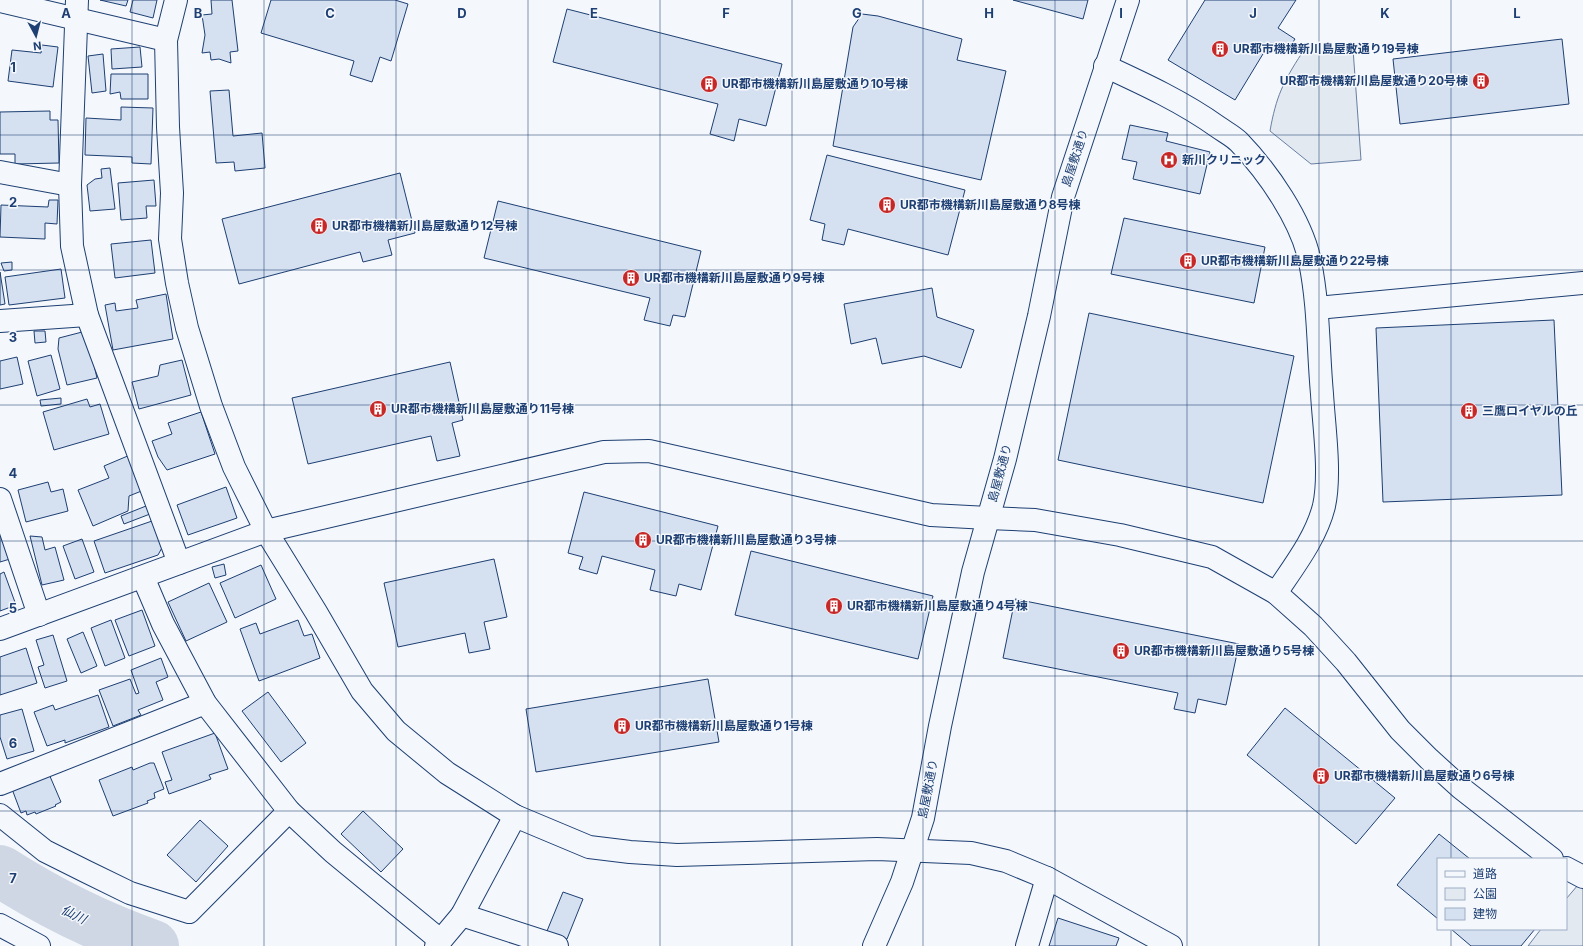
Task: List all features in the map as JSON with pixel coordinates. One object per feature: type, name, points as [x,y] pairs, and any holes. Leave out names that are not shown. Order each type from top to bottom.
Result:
[{"type":"street","points":[[176,0],[166,40],[168,127],[172,193],[170,239],[177,283],[187,328],[211,406],[234,468],[266,531],[316,612],[362,691],[396,731],[447,773],[515,816],[589,846],[630,852],[677,855],[877,849],[971,853],[1006,861],[1047,878],[1171,946]]},
{"type":"street","name":"島屋敷通り","points":[[874,946],[902,882],[914,850],[923,818],[940,726],[972,579],[1005,459],[1039,316],[1063,197],[1128,0]]},
{"type":"street","points":[[0,1],[77,9],[166,40]]},
{"type":"street","points":[[77,9],[70,185],[72,246],[87,315],[180,563]]},
{"type":"street","points":[[1105,66],[1169,96],[1200,114],[1238,140],[1278,190],[1296,223],[1310,261],[1317,308],[1324,429],[1326,475],[1324,506],[1313,535],[1276,593]]},
{"type":"street","points":[[0,172],[70,185]]},
{"type":"street","points":[[1317,308],[1583,283]]},
{"type":"street","points":[[0,321],[87,315]]},
{"type":"street","points":[[0,629],[266,531],[604,452],[649,451],[931,515],[1035,520],[1120,535],[1212,558],[1276,593],[1328,642],[1346,662],[1400,730],[1429,759],[1461,788],[1551,858]]},
{"type":"street","points":[[0,499],[39,615]]},
{"type":"street","points":[[144,577],[163,624],[205,703],[289,811],[333,852],[438,943],[462,915],[515,816]]},
{"type":"street","points":[[0,784],[205,703]]},
{"type":"street","points":[[0,815],[45,851],[85,872],[130,893],[189,912],[289,811]]},
{"type":"street","points":[[1567,869],[1583,877]]},
{"type":"street","points":[[1027,946],[1047,878]]},
{"type":"street","points":[[462,915],[557,946]]},
{"type":"street","points":[[0,925],[39,946]]},
{"type":"green space","points":[[1353,49],[1361,160],[1311,164],[1270,131],[1281,90],[1302,53]]},
{"type":"green space","points":[[1578,885],[1583,888],[1583,946],[1528,946],[1540,930],[1567,930],[1567,898]]},
{"type":"building","points":[[100,0],[128,0],[126,6]]},
{"type":"building","points":[[133,0],[157,0],[153,18],[130,12]]},
{"type":"building","points":[[211,0],[232,0],[238,51],[230,52],[231,63],[219,59],[211,60],[210,52],[202,53],[205,35],[202,15],[212,14]]},
{"type":"building","points":[[271,0],[395,0],[408,4],[391,61],[380,57],[372,82],[350,75],[354,61],[261,33]]},
{"type":"building","points":[[1013,0],[1088,0],[1083,19]]},
{"type":"building","name":"UR都市機構新川島屋敷通り19号棟","points":[[1205,0],[1296,0],[1278,28],[1295,39],[1285,54],[1269,44],[1235,100],[1168,60]]},
{"type":"building","name":"UR都市機構新川島屋敷通り10号棟","points":[[567,9],[782,64],[766,126],[739,119],[734,141],[710,134],[718,104],[553,62]]},
{"type":"building","points":[[862,14],[878,16],[962,39],[957,60],[1006,71],[981,180],[833,146],[853,27]]},
{"type":"building","name":"UR都市機構新川島屋敷通り20号棟","points":[[1562,39],[1569,104],[1400,124],[1393,59]]},
{"type":"building","points":[[42,45],[58,47],[53,87],[8,81],[12,50],[41,53]]},
{"type":"building","points":[[140,47],[142,67],[112,69],[111,49]]},
{"type":"building","points":[[103,54],[106,91],[92,93],[88,56]]},
{"type":"building","points":[[111,74],[148,74],[148,99],[121,99],[120,92],[110,94]]},
{"type":"building","points":[[229,90],[233,136],[262,133],[265,168],[235,171],[234,162],[216,163],[210,91]]},
{"type":"building","points":[[121,107],[153,108],[151,164],[132,163],[132,157],[85,155],[86,118],[121,120]]},
{"type":"building","points":[[50,111],[50,120],[58,120],[59,163],[15,164],[15,154],[0,154],[0,112]]},
{"type":"building","name":"新川クリニック","points":[[1130,125],[1168,133],[1166,141],[1210,152],[1200,194],[1133,179],[1137,162],[1122,159]]},
{"type":"building","name":"UR都市機構新川島屋敷通り8号棟","points":[[827,155],[965,190],[948,255],[848,229],[844,245],[822,240],[825,224],[810,220]]},
{"type":"building","points":[[110,168],[115,209],[90,211],[87,185],[95,179],[102,178],[101,169]]},
{"type":"building","name":"UR都市機構新川島屋敷通り12号棟","points":[[400,173],[415,233],[388,240],[392,255],[363,262],[360,252],[239,284],[222,219]]},
{"type":"building","points":[[154,180],[156,206],[146,206],[147,218],[121,220],[118,183]]},
{"type":"building","points":[[49,200],[58,200],[57,224],[45,223],[45,239],[0,237],[1,205],[48,207]]},
{"type":"building","name":"UR都市機構新川島屋敷通り9号棟","points":[[498,201],[701,251],[685,317],[673,315],[670,326],[644,320],[650,298],[484,258]]},
{"type":"building","name":"UR都市機構新川島屋敷通り22号棟","points":[[1124,218],[1265,247],[1254,303],[1111,274]]},
{"type":"building","points":[[151,240],[155,273],[115,278],[111,244]]},
{"type":"building","points":[[12,262],[12,270],[4,271],[1,263]]},
{"type":"building","points":[[61,269],[65,298],[9,305],[5,277]]},
{"type":"building","points":[[0,272],[5,304],[0,305]]},
{"type":"building","points":[[932,288],[937,317],[974,330],[961,368],[924,356],[882,364],[876,338],[851,344],[844,304]]},
{"type":"building","points":[[166,294],[173,339],[113,350],[105,305],[115,303],[116,311],[138,308],[136,300]]},
{"type":"building","points":[[1089,313],[1294,356],[1263,503],[1058,460]]},
{"type":"building","name":"三鷹ロイヤルの丘","points":[[1554,320],[1562,495],[1383,502],[1376,328]]},
{"type":"building","points":[[34,331],[45,331],[46,342],[35,343]]},
{"type":"building","points":[[86,331],[97,378],[67,385],[58,349],[59,338]]},
{"type":"building","points":[[51,355],[60,389],[37,396],[28,361]]},
{"type":"building","points":[[17,357],[23,384],[0,389],[0,361]]},
{"type":"building","points":[[182,360],[191,395],[139,409],[132,382],[158,376],[160,365]]},
{"type":"building","name":"UR都市機構新川島屋敷通り11号棟","points":[[450,362],[463,420],[452,423],[460,456],[437,461],[431,436],[308,464],[292,398]]},
{"type":"building","points":[[61,398],[61,404],[41,406],[40,400]]},
{"type":"building","points":[[87,399],[90,407],[100,404],[109,434],[54,450],[43,412]]},
{"type":"building","points":[[201,412],[215,454],[167,470],[158,457],[152,441],[172,434],[168,423]]},
{"type":"building","points":[[130,455],[144,490],[129,496],[128,511],[93,526],[78,490],[109,478],[104,466]]},
{"type":"building","points":[[48,482],[51,492],[63,489],[68,511],[26,522],[18,490]]},
{"type":"building","points":[[226,487],[237,518],[188,535],[177,505]]},
{"type":"building","name":"UR都市機構新川島屋敷通り3号棟","points":[[584,492],[718,526],[701,590],[679,584],[676,596],[650,590],[655,570],[602,556],[597,574],[579,569],[583,557],[568,553]]},
{"type":"building","points":[[146,506],[150,514],[124,524],[121,516]]},
{"type":"building","points":[[0,514],[10,559],[0,562]]},
{"type":"building","points":[[155,520],[164,544],[158,555],[105,573],[94,541]]},
{"type":"building","points":[[30,536],[42,537],[45,550],[55,547],[64,580],[42,585]]},
{"type":"building","points":[[82,539],[94,572],[75,579],[63,546]]},
{"type":"building","name":"UR都市機構新川島屋敷通り4号棟","points":[[751,551],[933,596],[918,659],[735,615]]},
{"type":"building","points":[[494,559],[507,617],[484,622],[490,649],[469,653],[465,633],[398,647],[384,583]]},
{"type":"building","points":[[224,564],[226,575],[215,578],[212,567]]},
{"type":"building","points":[[261,565],[276,599],[235,618],[220,583]]},
{"type":"building","points":[[4,572],[16,605],[0,611],[0,574]]},
{"type":"building","points":[[209,583],[227,622],[186,641],[168,602]]},
{"type":"building","name":"UR都市機構新川島屋敷通り5号棟","points":[[1015,599],[1239,644],[1226,705],[1198,699],[1195,713],[1174,709],[1178,693],[1003,658]]},
{"type":"building","points":[[142,610],[155,646],[129,656],[115,620]]},
{"type":"building","points":[[111,620],[125,658],[105,666],[91,628]]},
{"type":"building","points":[[298,620],[304,636],[312,634],[320,658],[259,681],[240,629],[256,623],[260,634]]},
{"type":"building","points":[[83,632],[97,666],[81,673],[67,639]]},
{"type":"building","points":[[53,635],[67,681],[45,688],[38,667],[44,665],[36,640]]},
{"type":"building","points":[[26,648],[37,683],[0,695],[0,657]]},
{"type":"building","points":[[161,658],[168,677],[156,682],[163,700],[138,710],[141,715],[113,726],[99,690],[130,679],[136,694],[139,693],[131,670]]},
{"type":"building","name":"UR都市機構新川島屋敷通り1号棟","points":[[708,679],[719,742],[536,772],[526,709]]},
{"type":"building","points":[[268,692],[306,743],[281,762],[242,711]]},
{"type":"building","points":[[98,695],[109,727],[65,743],[65,740],[47,746],[34,712],[53,705],[55,710]]},
{"type":"building","name":"UR都市機構新川島屋敷通り6号棟","points":[[1285,708],[1395,798],[1356,844],[1247,755]]},
{"type":"building","points":[[22,709],[34,751],[7,759],[0,737],[0,715]]},
{"type":"building","points":[[215,733],[228,769],[209,775],[211,779],[169,794],[165,782],[172,780],[162,752]]},
{"type":"building","points":[[150,763],[154,763],[164,789],[154,793],[155,798],[147,801],[148,803],[113,816],[99,780],[132,767],[133,770]]},
{"type":"building","points":[[49,774],[61,802],[55,805],[56,806],[36,814],[35,812],[27,815],[26,811],[21,813],[12,789]]},
{"type":"building","points":[[363,811],[403,849],[381,872],[341,834]]},
{"type":"building","points":[[200,820],[228,846],[196,882],[167,855]]},
{"type":"building","points":[[1439,834],[1469,858],[1437,858],[1437,918],[1397,885]]},
{"type":"building","points":[[563,892],[583,899],[567,939],[547,931]]},
{"type":"building","points":[[1058,918],[1119,938],[1116,946],[1049,946]]},
{"type":"building","points":[[1452,930],[1534,930],[1521,946],[1471,946]]},
{"type":"waterway","name":"仙川","points":[[0,871],[55,904],[93,922],[153,946]]},
{"type":"place","name":"UR都市機構新川島屋敷通り19号棟","points":[[1220,49]]},
{"type":"place","name":"UR都市機構新川島屋敷通り20号棟","points":[[1481,81]]},
{"type":"place","name":"UR都市機構新川島屋敷通り10号棟","points":[[709,84]]},
{"type":"place","name":"新川クリニック","points":[[1169,160]]},
{"type":"place","name":"UR都市機構新川島屋敷通り8号棟","points":[[887,205]]},
{"type":"place","name":"UR都市機構新川島屋敷通り12号棟","points":[[319,226]]},
{"type":"place","name":"UR都市機構新川島屋敷通り22号棟","points":[[1188,261]]},
{"type":"place","name":"UR都市機構新川島屋敷通り9号棟","points":[[631,278]]},
{"type":"place","name":"UR都市機構新川島屋敷通り11号棟","points":[[378,409]]},
{"type":"place","name":"三鷹ロイヤルの丘","points":[[1469,411]]},
{"type":"place","name":"UR都市機構新川島屋敷通り3号棟","points":[[643,540]]},
{"type":"place","name":"UR都市機構新川島屋敷通り4号棟","points":[[834,606]]},
{"type":"place","name":"UR都市機構新川島屋敷通り5号棟","points":[[1121,651]]},
{"type":"place","name":"UR都市機構新川島屋敷通り1号棟","points":[[622,726]]},
{"type":"place","name":"UR都市機構新川島屋敷通り6号棟","points":[[1321,776]]}]
